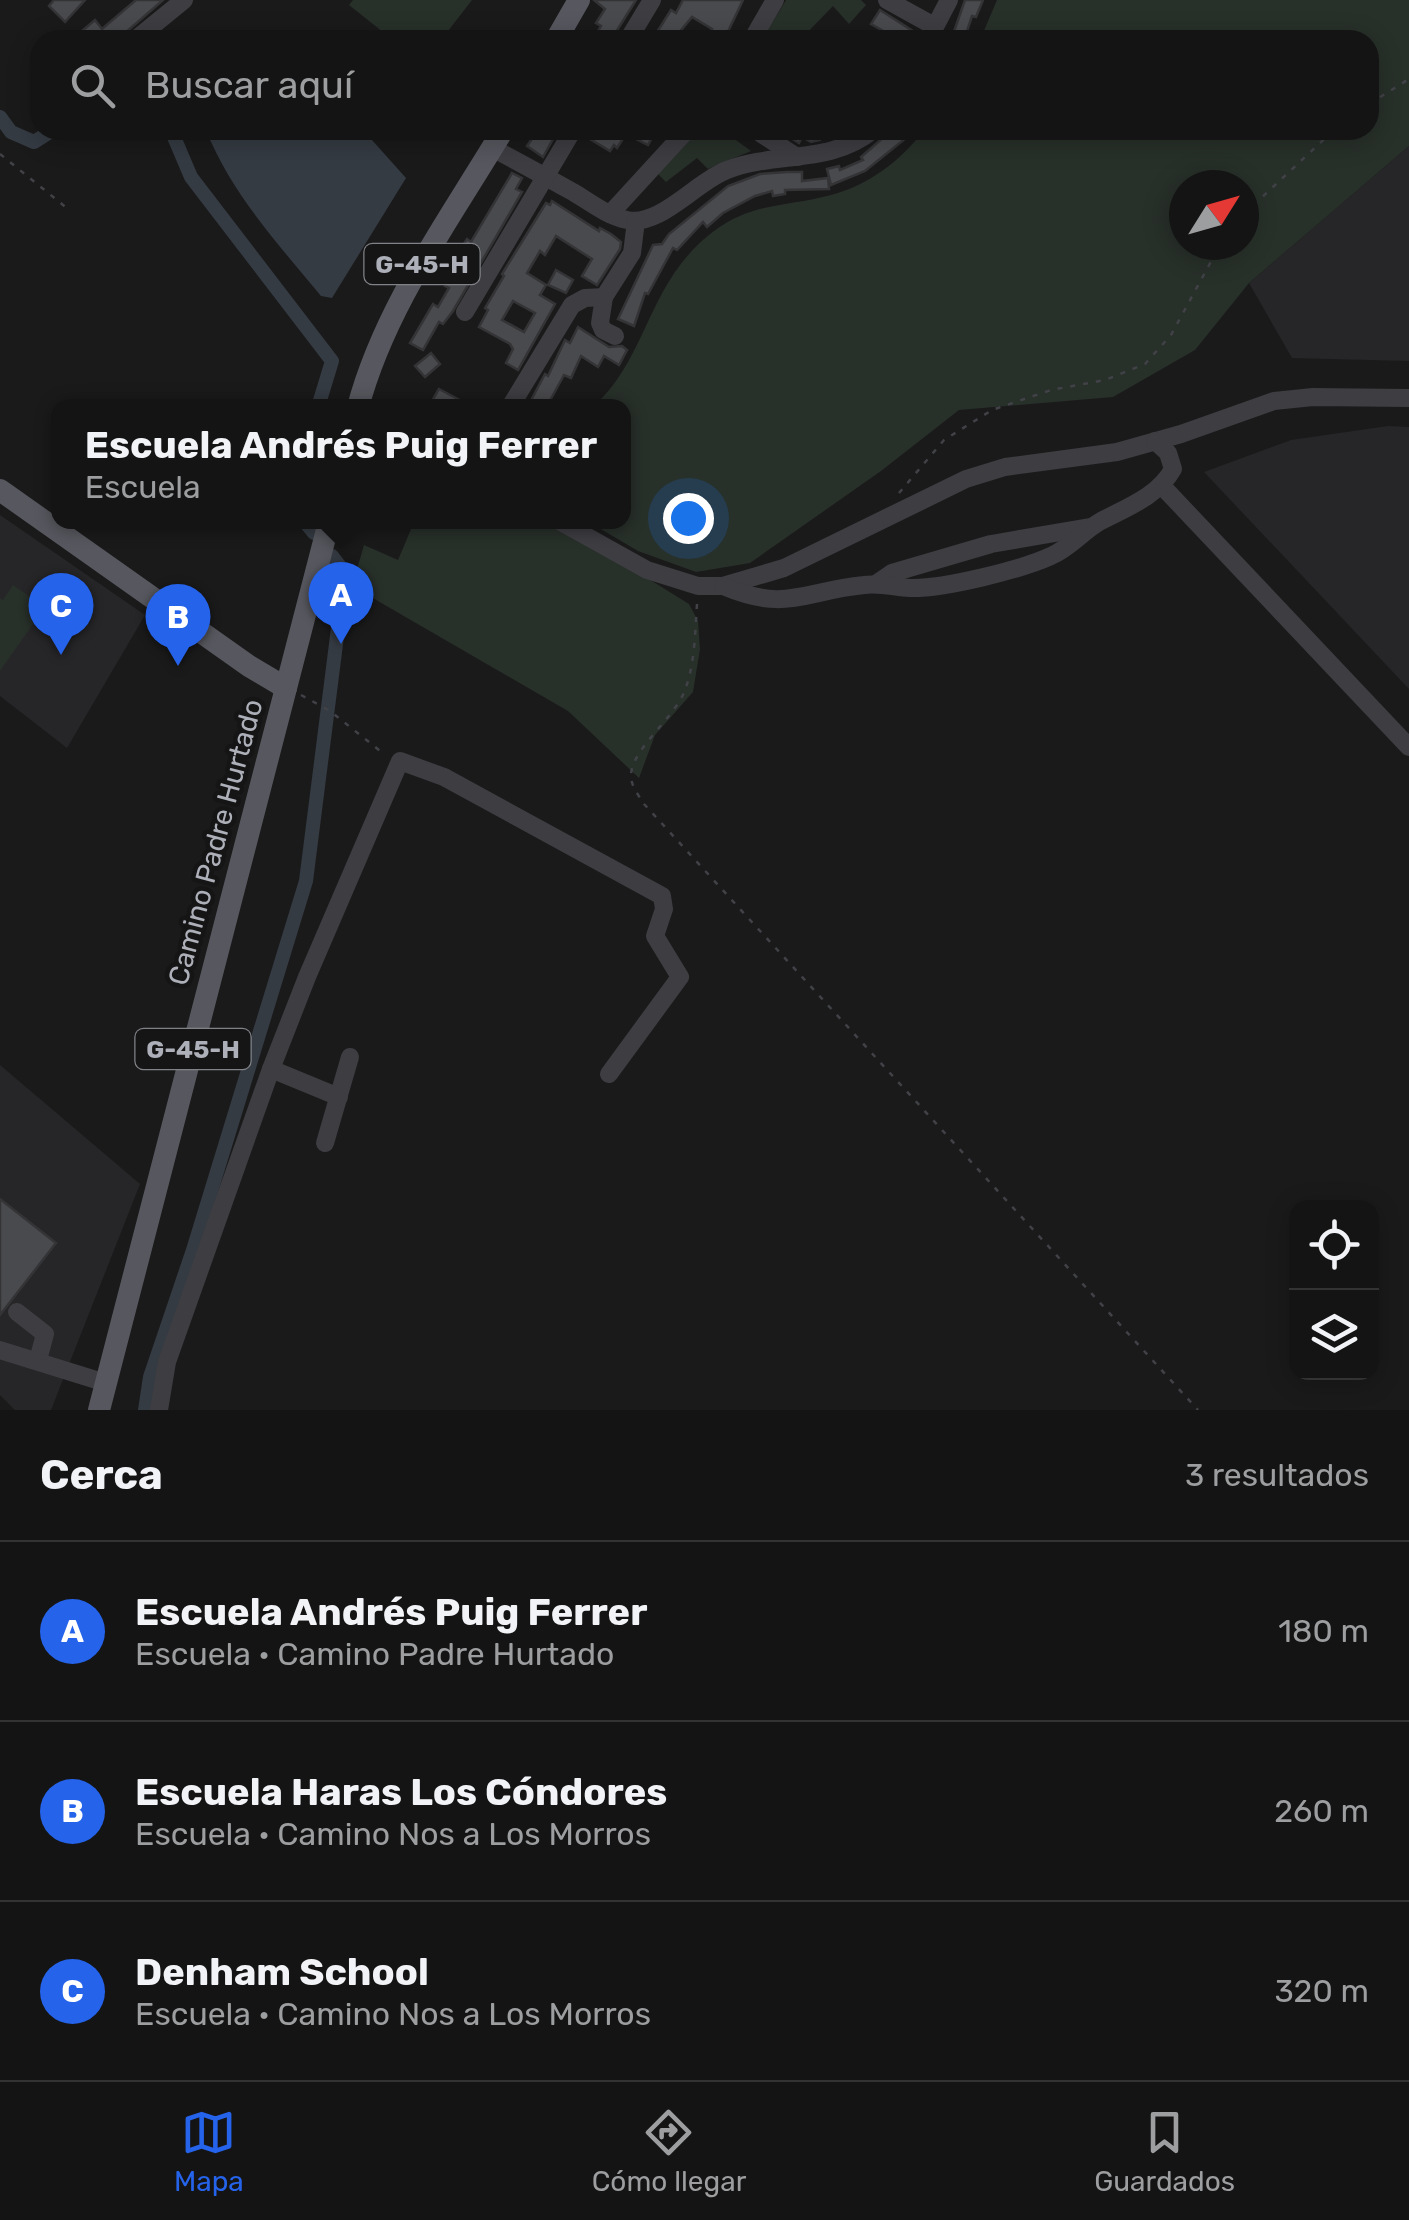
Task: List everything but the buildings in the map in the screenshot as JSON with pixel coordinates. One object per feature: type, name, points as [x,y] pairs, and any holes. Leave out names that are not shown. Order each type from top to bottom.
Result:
[{"type":"main road","points":[[562,30],[580,0]]},
{"type":"main road","name":"G-45-H","points":[[363,399],[372,361],[390,322],[497,140]]},
{"type":"main road","points":[[0,490],[51,526]]},
{"type":"main road","points":[[55,529],[286,688]]},
{"type":"main road","name":"Camino Padre Hurtado","points":[[99,1410],[327,529]]},
{"type":"street","points":[[147,30],[184,0]]},
{"type":"street","points":[[634,30],[652,0]]},
{"type":"street","points":[[758,30],[774,0]]},
{"type":"street","points":[[887,0],[927,30]]},
{"type":"street","points":[[933,30],[949,0]]},
{"type":"street","points":[[499,140],[545,176],[610,214],[636,221],[650,218],[724,171],[816,156],[855,140]]},
{"type":"street","points":[[466,312],[567,140]]},
{"type":"street","points":[[610,214],[678,140]]},
{"type":"street","points":[[771,140],[797,157]]},
{"type":"street","points":[[614,336],[603,330],[600,323],[604,296],[632,253],[636,221]]},
{"type":"street","points":[[514,399],[572,304],[604,296]]},
{"type":"street","points":[[573,529],[621,558],[672,579],[698,586],[723,586],[784,568],[966,480],[1005,468],[1065,461],[1156,441],[1274,401],[1312,397],[1409,398]]},
{"type":"street","points":[[723,586],[765,600],[793,600],[876,584],[909,588],[946,585],[1021,566],[1064,550],[1090,527],[1163,487],[1173,469],[1168,453],[1156,441]]},
{"type":"street","points":[[1163,487],[1409,746]]},
{"type":"street","points":[[876,584],[892,573],[991,544],[1090,527]]},
{"type":"street","points":[[158,1410],[167,1362],[271,1069],[400,761],[444,777],[662,896],[664,909],[655,936],[680,977],[609,1074]]},
{"type":"street","points":[[325,1142],[350,1057]]},
{"type":"street","points":[[271,1069],[339,1097]]},
{"type":"street","points":[[17,1312],[45,1334],[38,1360]]},
{"type":"street","points":[[0,1350],[106,1383]]},
{"type":"path","points":[[1379,98],[1409,78]]},
{"type":"path","points":[[1259,198],[1323,140]]},
{"type":"path","points":[[0,154],[68,209]]},
{"type":"path","points":[[896,496],[944,440],[992,410],[1052,390],[1105,380],[1145,364],[1172,335],[1211,260]]},
{"type":"path","points":[[698,586],[686,688],[679,705],[633,762],[630,778],[644,804],[1198,1410]]},
{"type":"path","points":[[319,705],[378,752],[400,761]]},
{"type":"shaded area","points":[[353,0],[472,0],[449,30],[380,30],[349,5]]},
{"type":"shaded area","points":[[786,0],[861,0],[866,5],[849,24],[833,6],[810,30],[768,30]]},
{"type":"shaded area","points":[[997,0],[1409,0],[1409,146],[1249,283],[1195,350],[1113,397],[959,410],[881,471],[750,563],[696,572],[638,551],[601,529],[631,529],[631,399],[600,399],[627,365],[675,272],[692,251],[728,222],[757,210],[831,195],[858,185],[894,161],[915,140],[1379,140],[1379,30],[984,30]]},
{"type":"shaded area","points":[[210,140],[372,140],[406,178],[332,298],[321,296],[257,217]]},
{"type":"shaded area","points":[[687,140],[736,140],[751,151],[708,169],[697,158],[666,182],[656,172]]},
{"type":"shaded area","points":[[1409,146],[1409,361],[1292,358],[1249,283]]},
{"type":"shaded area","points":[[1388,426],[1409,427],[1409,689],[1204,472],[1291,440]]},
{"type":"shaded area","points":[[0,515],[145,615],[67,748],[0,696]]},
{"type":"shaded area","points":[[411,529],[568,529],[689,604],[698,621],[700,649],[693,692],[655,735],[639,778],[568,711],[352,586],[364,545],[398,560]]},
{"type":"shaded area","points":[[13,585],[45,607],[0,671],[0,598],[3,600]]},
{"type":"shaded area","points":[[0,1065],[140,1184],[51,1410],[15,1410],[0,1395]]},
{"type":"waterway","points":[[0,117],[11,132],[37,140]]},
{"type":"waterway","points":[[175,140],[191,177],[332,361],[320,399]]},
{"type":"waterway","points":[[311,529],[314,533]]},
{"type":"waterway","points":[[145,1410],[150,1377],[306,881],[345,573],[332,556]]},
{"type":"place","name":"Escuela Andrés Puig Ferrer","points":[[341,644]]},
{"type":"place","name":"Denham School","points":[[61,655]]},
{"type":"place","name":"Escuela Haras Los Cóndores","points":[[178,666]]}]
